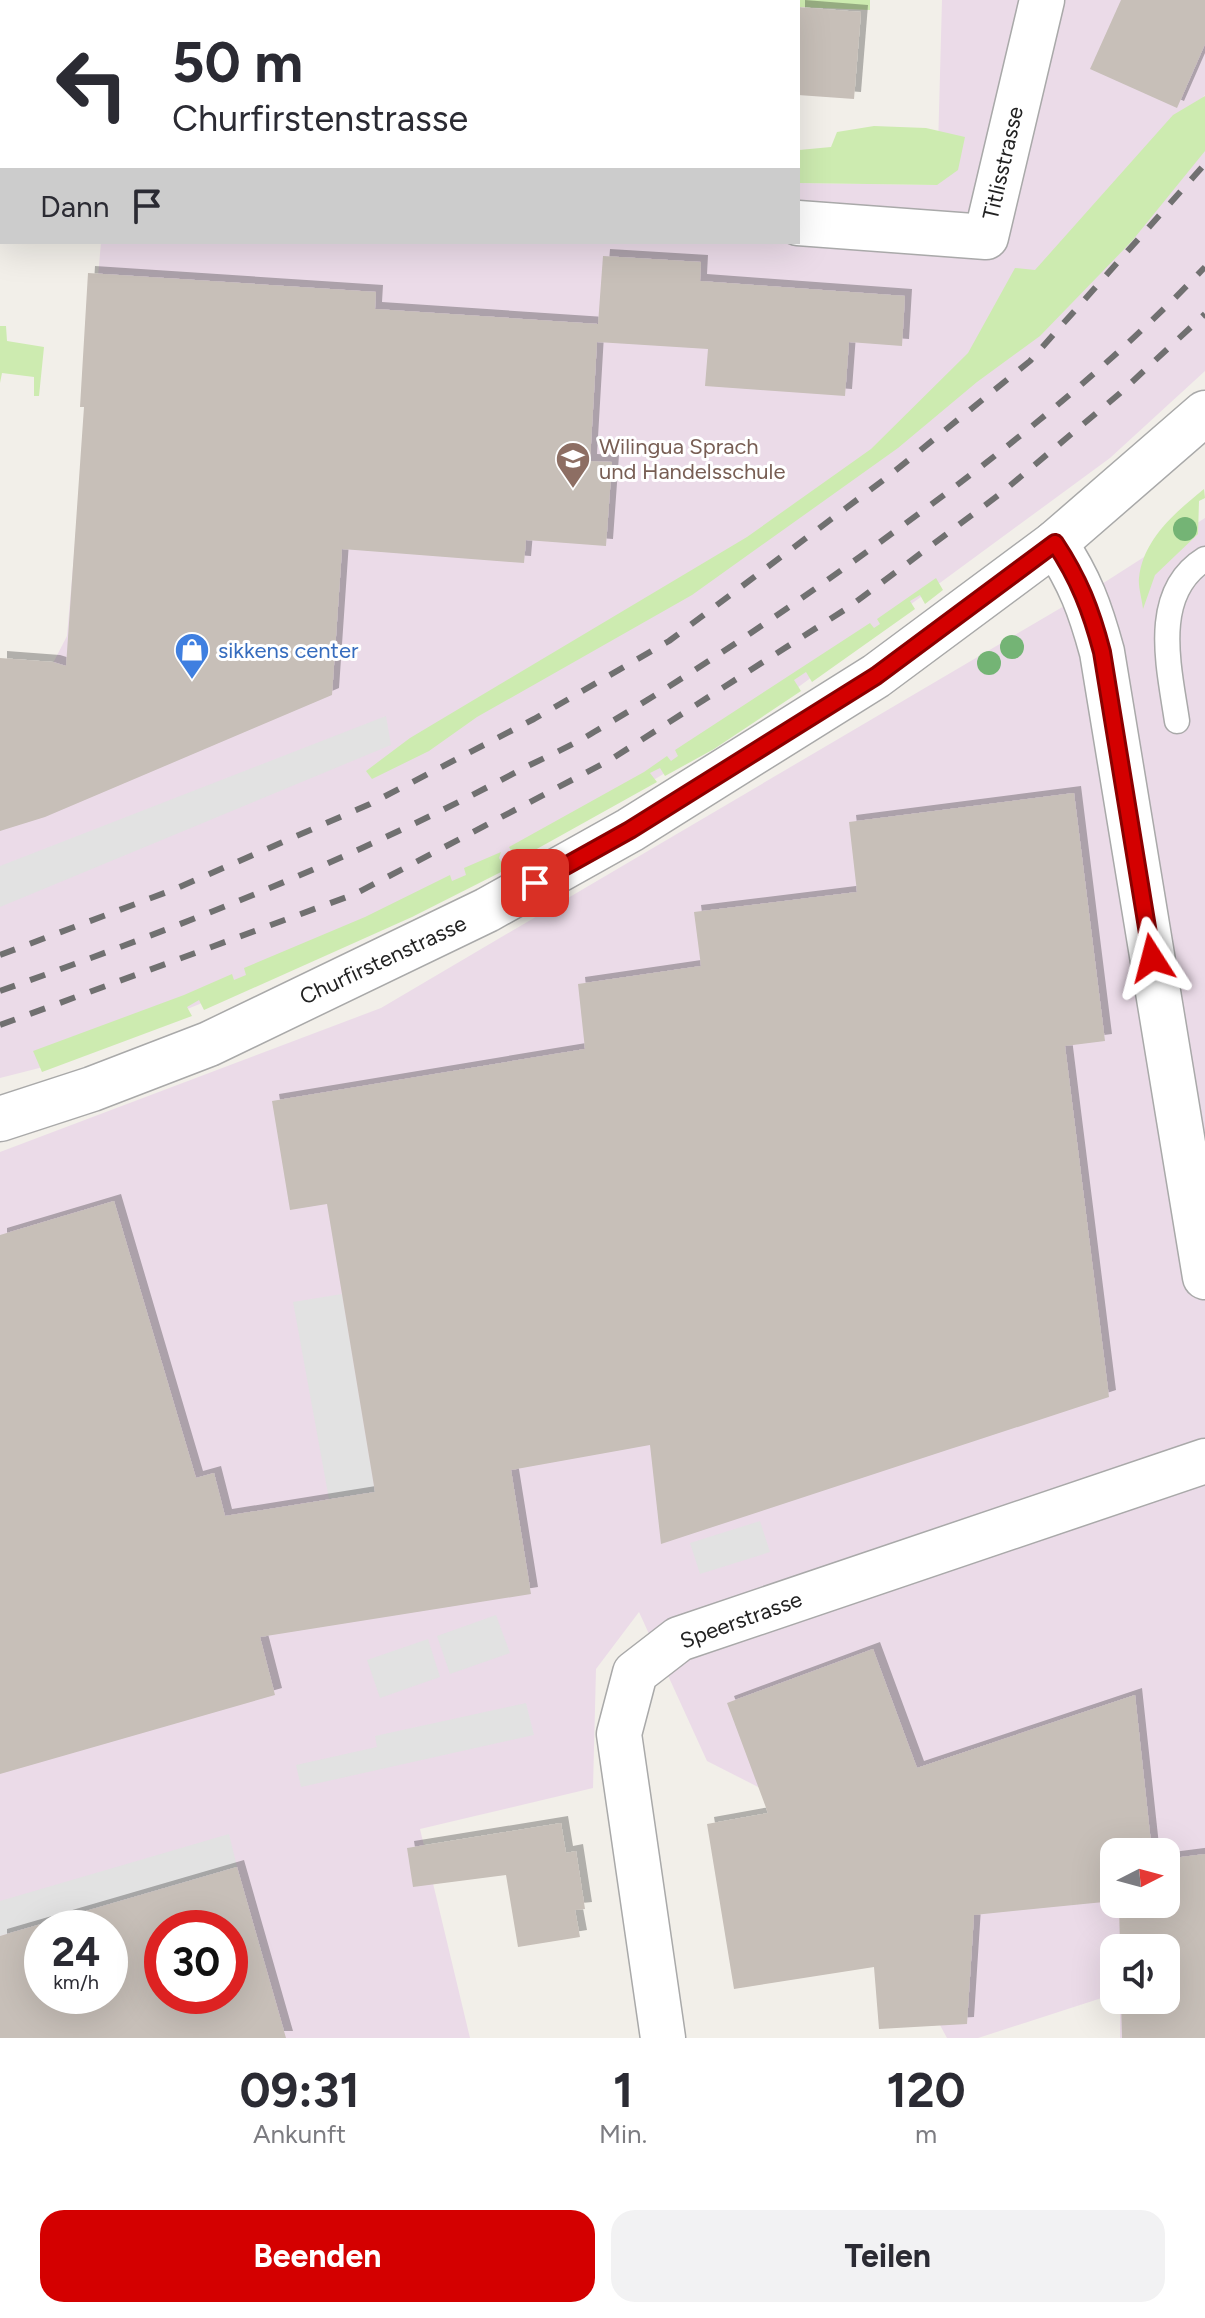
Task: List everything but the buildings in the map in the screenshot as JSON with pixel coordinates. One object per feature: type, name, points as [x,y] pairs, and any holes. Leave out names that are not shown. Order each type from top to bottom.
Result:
[{"type":"street","name":"Titlisstrasse","points":[[800,223],[986,237],[1042,0]]},
{"type":"street","name":"Churfirstenstrasse","points":[[0,1119],[92,1089],[209,1044],[487,910],[630,830],[876,676],[1055,543],[1205,413]]},
{"type":"street","points":[[1055,543],[1077,577],[1092,612],[1102,652],[1205,1277]]},
{"type":"street","name":"Speerstrasse","points":[[663,2038],[619,1734],[635,1673],[679,1639],[1205,1461]]},
{"type":"lane","points":[[1177,721],[1167,654],[1169,607],[1191,567],[1205,559]]},
{"type":"shaded area","points":[[942,0],[1205,0],[1205,95],[1200,101],[1205,98],[1205,371],[1110,458],[763,713],[647,784],[385,927],[55,1064],[0,1078],[0,766],[67,636],[101,244],[800,244],[800,183],[937,185]]},
{"type":"shaded area","points":[[1205,518],[1205,2038],[1120,2038],[1120,2014],[1180,2014],[1180,1934],[1100,1934],[1100,1999],[978,2038],[947,2038],[831,1824],[707,1761],[639,1612],[596,1669],[593,1788],[420,1829],[470,2038],[0,2038],[0,1152],[381,1008],[1105,582]]},
{"type":"shaded area","points":[[386,716],[391,745],[0,907],[0,866]]},
{"type":"shaded area","points":[[342,1294],[375,1492],[329,1499],[293,1302]]},
{"type":"shaded area","points":[[760,1521],[770,1552],[700,1574],[690,1543]]},
{"type":"shaded area","points":[[496,1615],[510,1653],[450,1674],[437,1636]]},
{"type":"shaded area","points":[[428,1639],[440,1677],[380,1698],[367,1660]]},
{"type":"shaded area","points":[[526,1703],[534,1735],[301,1787],[296,1765],[377,1747],[375,1736]]},
{"type":"shaded area","points":[[229,1834],[237,1867],[89,1910],[24,1910],[24,1929],[0,1936],[0,1901]]},
{"type":"green space","points":[[800,0],[870,0],[870,10],[800,7]]},
{"type":"green space","points":[[1205,96],[1205,151],[1132,241],[1040,336],[977,382],[898,448],[692,595],[477,717],[429,751],[372,779],[366,771],[410,738],[747,537],[871,449],[968,353],[1015,268],[1035,270],[1173,115]]},
{"type":"green space","points":[[874,126],[926,128],[965,137],[958,170],[937,185],[800,183],[800,150],[831,147],[837,132]]},
{"type":"green space","points":[[0,326],[6,326],[7,341],[44,347],[39,396],[34,396],[34,377],[2,373],[0,383]]},
{"type":"green space","points":[[1204,489],[1205,498],[1199,501],[1198,534],[1155,575],[1143,609],[1139,578],[1147,551],[1172,517]]},
{"type":"green space","points":[[936,578],[943,590],[925,604],[920,595],[910,601],[915,609],[812,682],[806,672],[794,680],[801,691],[714,749],[665,776],[660,768],[650,773],[657,782],[517,860],[509,847],[667,756],[671,761],[678,756],[675,750],[870,623],[874,628],[880,624],[877,619]]},
{"type":"green space","points":[[501,852],[499,858],[503,865],[509,862],[512,865],[507,869],[412,917],[204,1010],[199,1000],[187,1007],[192,1016],[42,1072],[33,1051],[232,974],[234,980],[246,975],[244,968],[365,917],[450,875],[452,881],[466,875],[464,868]]},
{"type":"railway","points":[[0,955],[175,889],[370,804],[534,719],[669,641],[890,475],[1030,361],[1205,164]]},
{"type":"railway","points":[[0,991],[263,891],[392,834],[576,743],[789,607],[982,466],[1097,371],[1205,267]]},
{"type":"railway","points":[[0,1025],[355,894],[610,760],[849,607],[1000,494],[1119,394],[1205,314]]},
{"type":"place","name":"Wilingua Sprach und Handelsschule","points":[[573,490]]},
{"type":"place","name":"sikkens center","points":[[192,681]]},
{"type":"route","points":[[535,883],[630,830],[876,676],[1055,543],[1077,577],[1092,612],[1102,652],[1152,958]]}]
